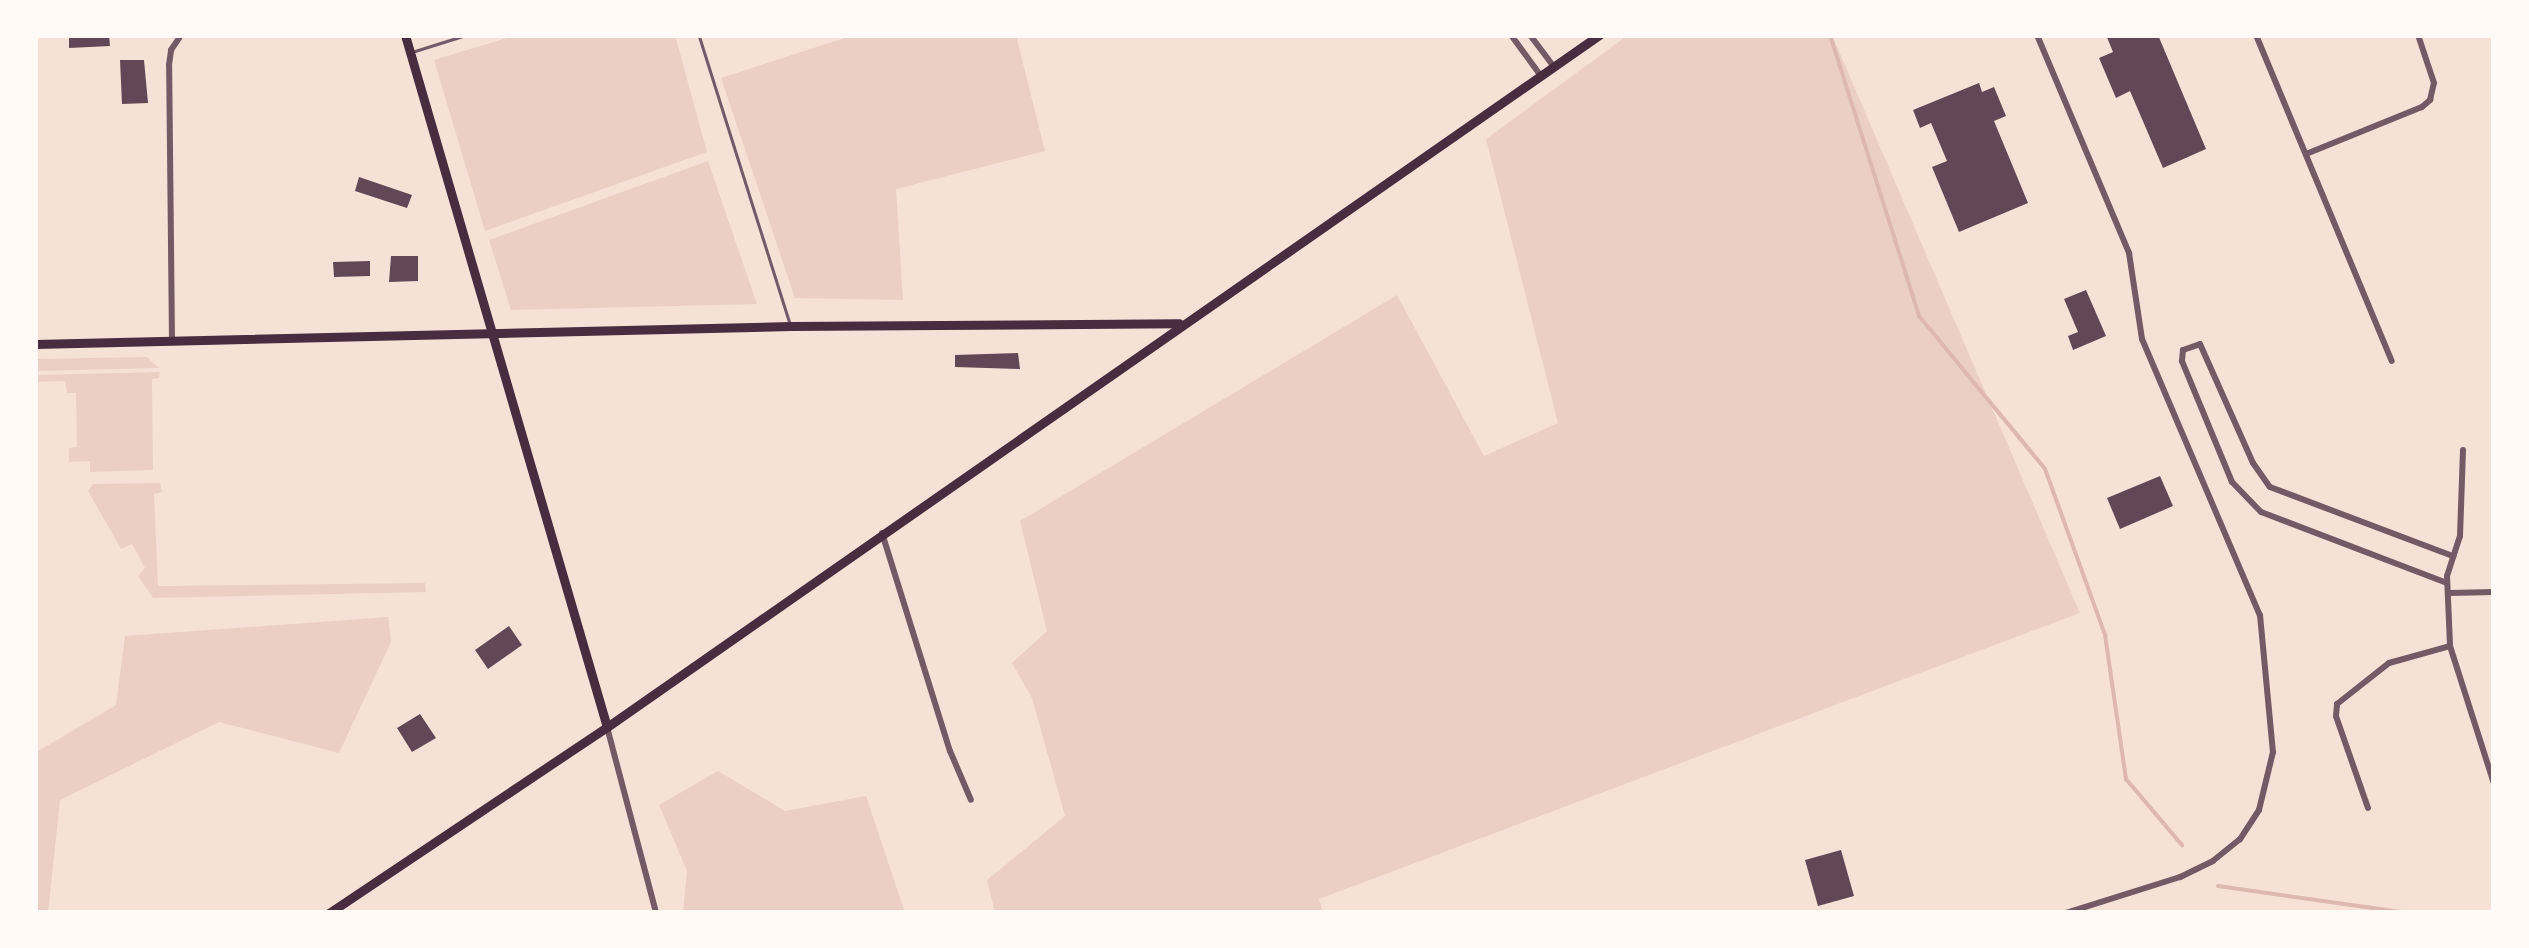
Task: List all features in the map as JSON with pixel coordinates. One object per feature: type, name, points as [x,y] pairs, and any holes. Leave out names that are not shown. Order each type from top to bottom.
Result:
[{"type":"main road","points":[[404,35],[606,728]]},
{"type":"main road","points":[[329,913],[606,728],[1598,35]]},
{"type":"main road","points":[[35,344],[791,326],[1182,323]]},
{"type":"street","points":[[172,341],[169,66],[171,50],[181,35]]},
{"type":"street","points":[[1511,35],[1541,76]]},
{"type":"street","points":[[1530,35],[1554,66]]},
{"type":"street","points":[[2037,35],[2129,252],[2142,339],[2260,615],[2273,752],[2259,810],[2240,839],[2213,861],[2180,877],[2066,913]]},
{"type":"street","points":[[2256,35],[2392,361]]},
{"type":"street","points":[[2306,154],[2422,107],[2430,100],[2434,83],[2418,35]]},
{"type":"street","points":[[2447,583],[2262,512],[2232,482],[2182,361],[2183,350],[2200,344],[2252,464],[2270,486],[2453,556]]},
{"type":"street","points":[[2463,450],[2460,536],[2447,583],[2450,646],[2494,784]]},
{"type":"street","points":[[882,532],[950,751],[972,800]]},
{"type":"street","points":[[2449,593],[2494,592]]},
{"type":"street","points":[[2368,808],[2336,716],[2338,704],[2389,664],[2450,646]]},
{"type":"street","points":[[606,728],[656,913]]},
{"type":"lane","points":[[410,53],[466,35]]},
{"type":"lane","points":[[699,35],[791,326]]},
{"type":"shaded area","points":[[517,35],[675,35],[707,152],[485,231],[434,60]]},
{"type":"shaded area","points":[[854,35],[1016,35],[1045,151],[896,189],[903,300],[795,298],[721,78]]},
{"type":"shaded area","points":[[1628,35],[1832,35],[2080,613],[1319,899],[1323,913],[995,913],[987,880],[1065,816],[1032,698],[1012,663],[1047,631],[1020,521],[1397,295],[1484,456],[1558,423],[1486,139]]},
{"type":"shaded area","points":[[708,161],[757,304],[511,310],[489,240]]},
{"type":"shaded area","points":[[147,357],[159,368],[35,371],[35,359]]},
{"type":"shaded area","points":[[160,372],[159,378],[152,379],[153,470],[90,472],[90,461],[69,462],[69,448],[77,447],[76,393],[67,393],[65,381],[36,382],[35,392],[35,375]]},
{"type":"shaded area","points":[[160,483],[162,492],[154,494],[158,586],[425,583],[426,592],[153,598],[138,576],[145,568],[132,544],[121,549],[88,491],[93,484]]},
{"type":"shaded area","points":[[388,617],[391,642],[339,753],[219,722],[60,800],[48,913],[35,913],[35,753],[116,705],[125,636]]},
{"type":"shaded area","points":[[718,771],[785,811],[866,796],[905,913],[683,913],[687,871],[659,805]]},
{"type":"building","points":[[69,35],[109,35],[110,46],[69,48]]},
{"type":"building","points":[[2106,35],[2158,35],[2206,149],[2163,168],[2130,91],[2116,98],[2099,58],[2113,52]]},
{"type":"building","points":[[120,60],[144,60],[148,103],[122,104]]},
{"type":"building","points":[[1979,83],[1982,92],[1994,87],[2006,116],[1994,121],[2028,203],[1959,232],[1932,167],[1947,161],[1931,123],[1920,128],[1913,110]]},
{"type":"building","points":[[359,177],[412,195],[407,208],[355,191]]},
{"type":"building","points":[[391,256],[418,256],[418,281],[389,282]]},
{"type":"building","points":[[370,261],[370,276],[334,277],[333,262]]},
{"type":"building","points":[[2086,290],[2106,336],[2073,350],[2068,336],[2078,332],[2064,299]]},
{"type":"building","points":[[1018,353],[1020,369],[955,367],[955,355]]},
{"type":"building","points":[[2160,476],[2173,506],[2120,529],[2107,498]]},
{"type":"building","points":[[509,626],[522,645],[488,669],[475,650]]},
{"type":"building","points":[[420,714],[436,738],[412,752],[397,728]]},
{"type":"building","points":[[1841,850],[1854,896],[1818,906],[1805,860]]},
{"type":"waterway","points":[[1830,35],[1919,316],[2045,469],[2105,635],[2126,779],[2182,845]]},
{"type":"waterway","points":[[2218,886],[2408,913]]}]
